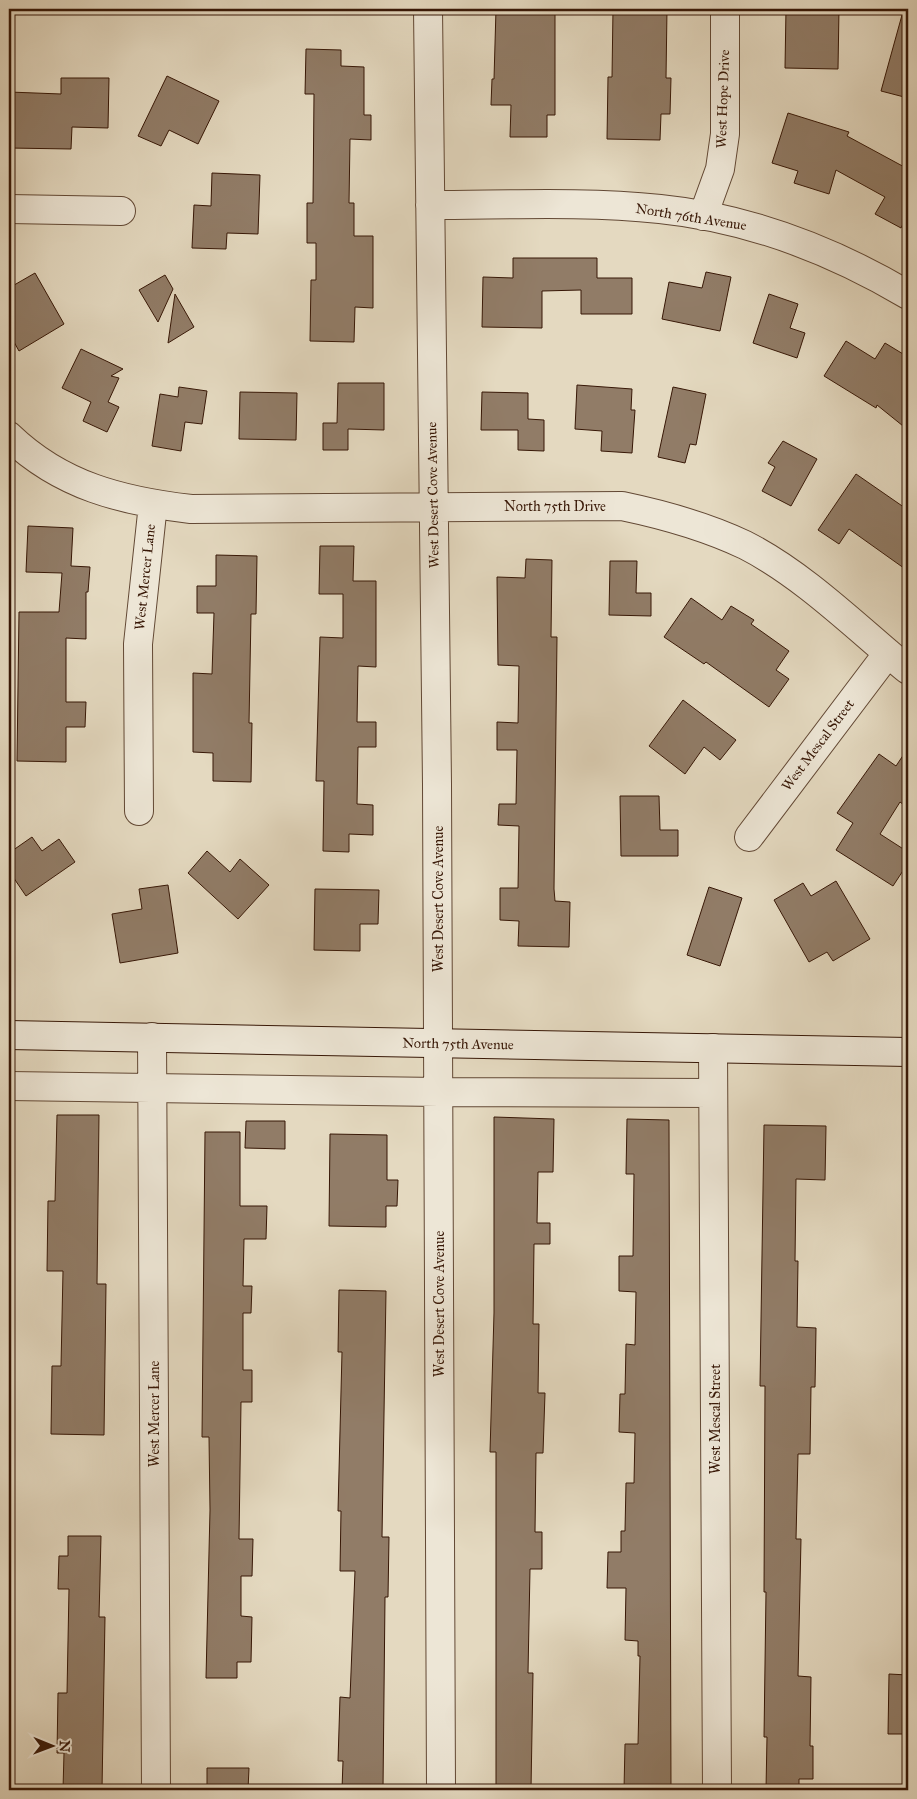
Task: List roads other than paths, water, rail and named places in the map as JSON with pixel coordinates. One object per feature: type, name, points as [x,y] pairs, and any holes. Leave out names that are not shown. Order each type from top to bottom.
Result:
[{"type":"street","name":"West Desert Cove Avenue","points":[[428,9],[439,1092],[441,1790]]},
{"type":"street","name":"West Hope Drive","points":[[703,216],[720,169],[725,134],[725,9]]},
{"type":"street","name":"North 76th Avenue","points":[[430,205],[624,206],[703,216],[757,228],[817,248],[876,276],[908,295]]},
{"type":"street","points":[[9,209],[121,211]]},
{"type":"street","name":"West Mercer Lane","points":[[9,436],[48,467],[77,483],[108,494],[153,504],[138,644],[139,811]]},
{"type":"street","name":"North 75th Drive","points":[[153,504],[192,509],[622,506],[669,516],[706,528],[747,546],[793,576],[898,661]]},
{"type":"street","name":"West Mescal Street","points":[[749,837],[898,661]]},
{"type":"street","name":"North 75th Avenue","points":[[9,1035],[908,1052]]},
{"type":"street","name":"West Mercer Lane","points":[[152,1037],[156,1790]]},
{"type":"street","name":"West Mescal Street","points":[[713,1048],[717,1790]]},
{"type":"street","points":[[9,1086],[439,1092],[713,1093]]}]
